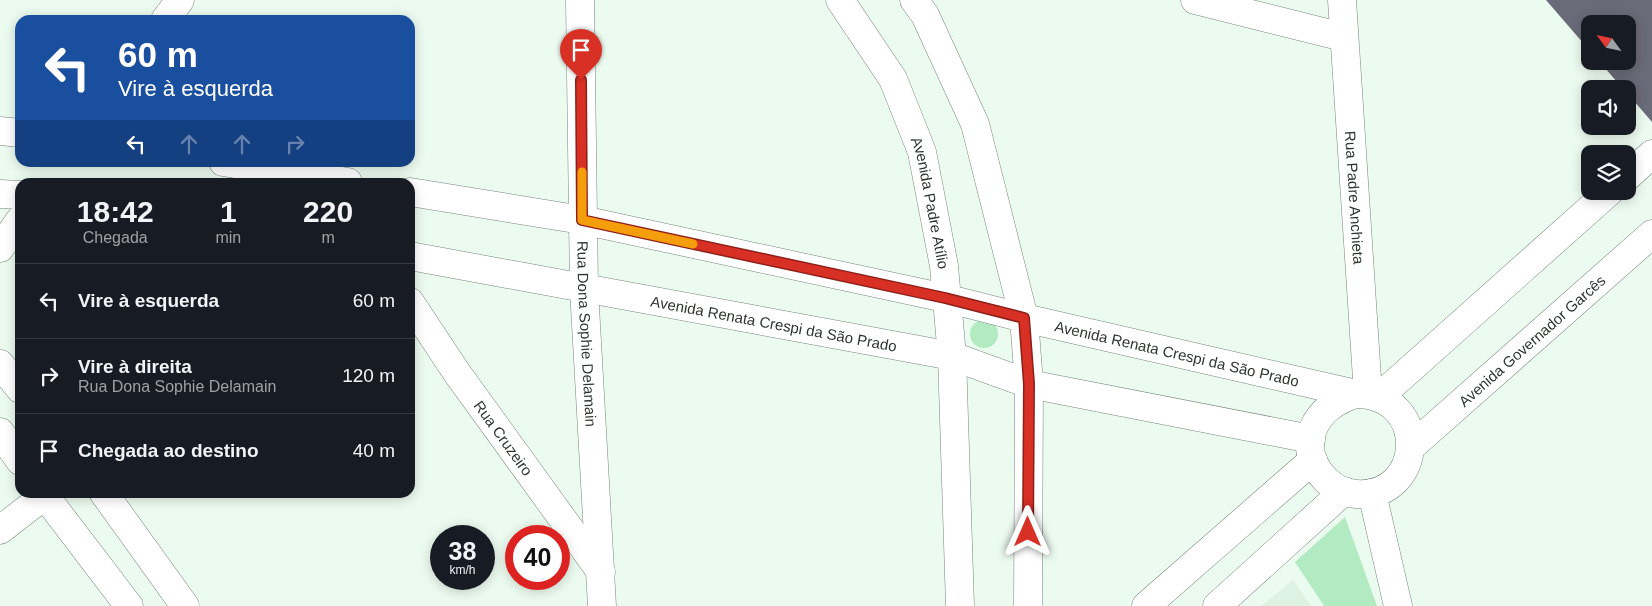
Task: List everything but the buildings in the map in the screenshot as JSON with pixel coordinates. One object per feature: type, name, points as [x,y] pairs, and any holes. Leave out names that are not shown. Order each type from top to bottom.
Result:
[{"type":"street","points":[[169,15],[180,0]]},
{"type":"street","name":"Rua Dona Sophie Delamain","points":[[580,0],[584,288],[602,606]]},
{"type":"street","name":"Avenida Padre Atílio","points":[[840,0],[893,79],[922,152],[944,266],[945,298],[952,356],[960,606]]},
{"type":"street","points":[[914,0],[924,15],[975,124],[1024,318],[1029,384],[1028,606]]},
{"type":"street","points":[[1195,0],[1344,37]]},
{"type":"street","name":"Rua Padre Anchieta","points":[[1342,0],[1367,395]]},
{"type":"street","points":[[0,131],[15,132]]},
{"type":"street","points":[[1636,169],[1652,154]]},
{"type":"street","points":[[254,167],[323,178]]},
{"type":"street","name":"Avenida Renata Crespi da São Prado","points":[[415,193],[582,220],[945,298],[1024,318],[1367,395]]},
{"type":"street","points":[[0,194],[15,195]]},
{"type":"street","points":[[1367,395],[1599,200]]},
{"type":"street","points":[[0,248],[15,227]]},
{"type":"street","name":"Avenida Governador Garcês","points":[[1411,447],[1652,234]]},
{"type":"street","name":"Avenida Renata Crespi da São Prado","points":[[415,257],[952,356],[1029,384],[1312,449]]},
{"type":"street","name":"Rua Cruzeiro","points":[[415,310],[457,373],[600,572]]},
{"type":"street","points":[[0,364],[15,383]]},
{"type":"street","points":[[1367,395],[1390,403],[1403,417],[1411,434],[1411,447],[1407,463],[1399,476],[1387,487],[1372,493],[1363,494],[1344,491],[1330,484],[1320,473],[1312,449],[1315,423],[1325,408],[1339,398],[1367,395]]},
{"type":"street","points":[[0,432],[15,454]]},
{"type":"street","points":[[1146,606],[1312,449]]},
{"type":"street","points":[[1216,606],[1344,491]]},
{"type":"street","points":[[1372,493],[1398,606]]},
{"type":"street","points":[[0,530],[38,498]]},
{"type":"street","points":[[46,498],[129,606]]},
{"type":"street","points":[[107,498],[185,606]]},
{"type":"shaded area","points":[[1293,580],[1311,606],[1261,606]]},
{"type":"green space","points":[[984,320],[994,324],[998,334],[994,344],[984,348],[974,344],[970,334],[974,324]]},
{"type":"green space","points":[[1345,517],[1377,606],[1324,606],[1295,562]]},
{"type":"slow traffic","points":[[582,172],[582,220],[693,244]]},
{"type":"route","points":[[581,80],[582,220],[945,298],[1024,318],[1029,384],[1028,532]]}]
